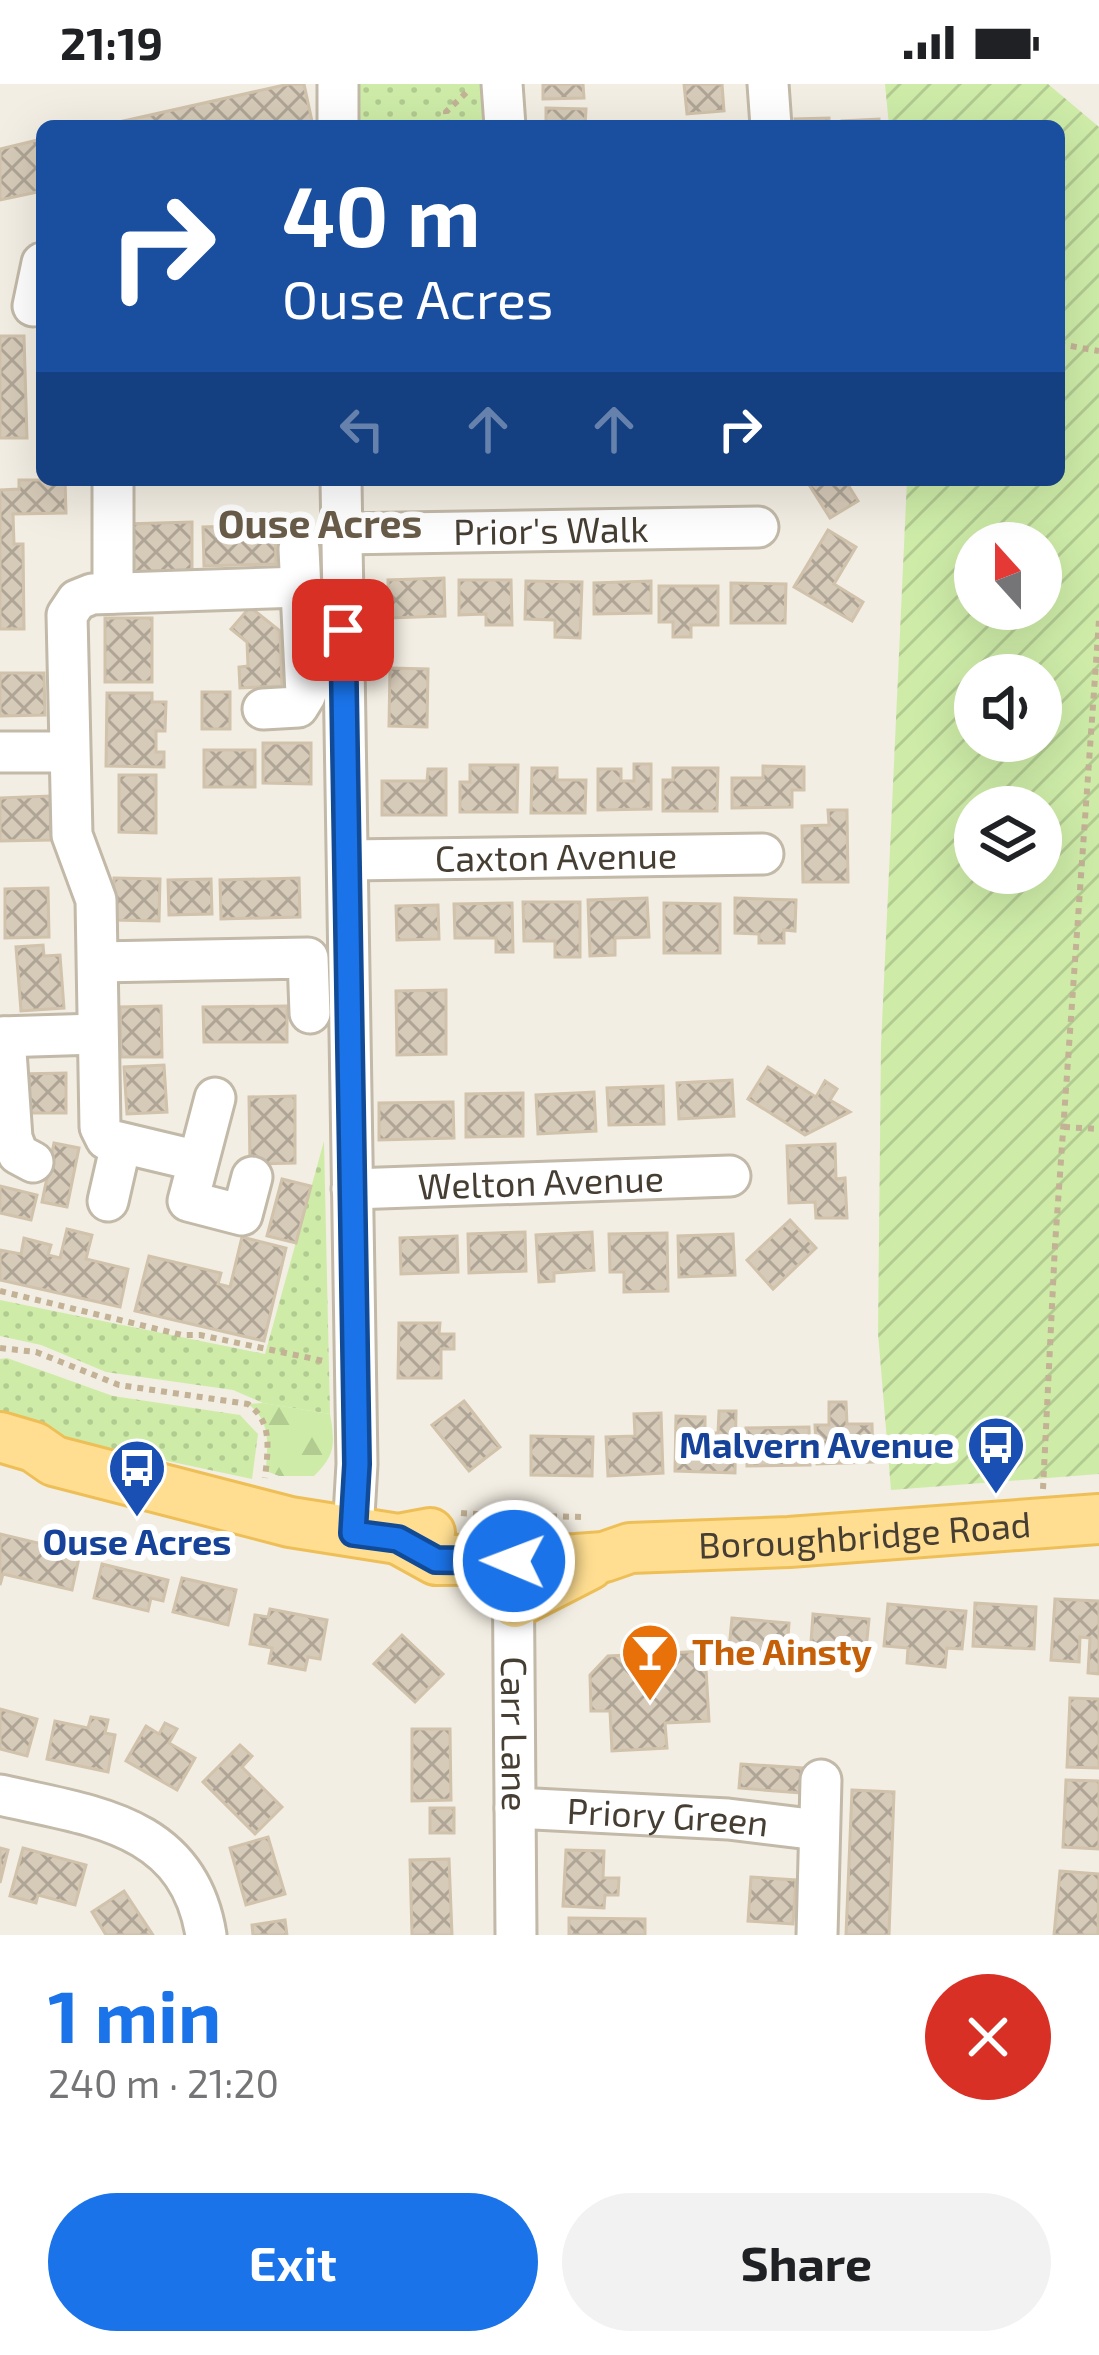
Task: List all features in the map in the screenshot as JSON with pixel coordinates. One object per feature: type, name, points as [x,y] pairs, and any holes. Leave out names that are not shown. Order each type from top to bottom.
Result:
[{"type":"main road","name":"Boroughbridge Road","points":[[0,1437],[34,1447],[54,1461],[158,1490],[376,1536],[439,1532],[514,1566],[617,1552],[1099,1520]]},
{"type":"main road","name":"Boroughbridge Road","points":[[0,1460],[24,1465],[54,1461]]},
{"type":"street","points":[[338,84],[338,120]]},
{"type":"street","points":[[502,84],[505,120]]},
{"type":"street","points":[[768,84],[771,120]]},
{"type":"street","points":[[112,593],[113,486]]},
{"type":"street","points":[[341,486],[357,1464],[376,1536]]},
{"type":"street","name":"Prior's Walk","points":[[341,534],[758,527]]},
{"type":"street","points":[[198,1161],[106,1139],[100,1126],[93,882],[77,856],[72,835],[68,615],[77,600],[300,568],[307,694],[298,707],[262,709]]},
{"type":"street","points":[[0,752],[69,752]]},
{"type":"street","name":"Caxton Avenue","points":[[349,860],[764,854]]},
{"type":"street","points":[[98,962],[308,958],[310,1013]]},
{"type":"street","points":[[33,1162],[18,1154],[13,1138],[2,1037],[97,1034]]},
{"type":"street","points":[[215,1098],[188,1201],[242,1215],[252,1177]]},
{"type":"street","points":[[108,1201],[121,1144]]},
{"type":"street","name":"Welton Avenue","points":[[352,1189],[730,1176]]},
{"type":"street","name":"Carr Lane","points":[[514,1566],[516,1935]]},
{"type":"street","name":"Priory Green","points":[[817,1935],[821,1780]]},
{"type":"street","points":[[0,1795],[105,1819],[144,1837],[178,1866],[195,1894],[206,1935]]},
{"type":"street","name":"Priory Green","points":[[515,1808],[728,1819],[818,1830]]},
{"type":"path","points":[[447,120],[446,112],[476,84]]},
{"type":"path","points":[[1065,345],[1099,351]]},
{"type":"path","points":[[1044,1523],[1064,1126],[1099,620]]},
{"type":"path","points":[[1064,1126],[1099,1129]]},
{"type":"path","points":[[0,1292],[182,1336],[200,1335],[354,1367]]},
{"type":"path","points":[[0,1348],[36,1352],[119,1385],[248,1404],[263,1415],[267,1432],[264,1483]]},
{"type":"green space","points":[[348,84],[494,84],[497,120],[349,120]]},
{"type":"green space","points":[[885,84],[1048,84],[1099,127],[1099,1474],[891,1490],[878,1333],[881,1045],[907,486],[1065,486],[1065,120],[888,120]]},
{"type":"green space","points":[[324,1141],[330,1414],[263,1403],[233,1390],[106,1372],[41,1345],[0,1336],[0,1300],[265,1354]]},
{"type":"green space","points":[[0,1359],[113,1396],[240,1415],[258,1434],[252,1479],[8,1427],[0,1420]]},
{"type":"green space","points":[[248,1404],[330,1414],[332,1448],[314,1476],[279,1476],[266,1471],[265,1426]]},
{"type":"building","points":[[304,84],[312,120],[128,120]]},
{"type":"building","points":[[543,84],[583,84],[584,98],[543,99]]},
{"type":"building","points":[[684,84],[722,84],[724,111],[687,114]]},
{"type":"building","points":[[546,108],[586,109],[585,120],[546,120]]},
{"type":"building","points":[[36,140],[36,192],[0,200],[0,149]]},
{"type":"building","points":[[0,336],[24,336],[27,438],[0,438]]},
{"type":"building","points":[[19,480],[36,480],[36,486],[65,486],[66,513],[13,514],[14,544],[23,544],[24,629],[0,629],[0,490],[19,489]]},
{"type":"building","points":[[810,486],[849,486],[858,501],[830,518]]},
{"type":"building","points":[[192,522],[192,570],[124,572],[124,524]]},
{"type":"building","points":[[275,525],[276,564],[204,566],[203,527]]},
{"type":"building","points":[[828,530],[856,547],[834,584],[863,602],[852,621],[794,587]]},
{"type":"building","points":[[444,578],[445,616],[389,618],[388,580]]},
{"type":"building","points":[[459,580],[511,580],[512,625],[486,625],[486,614],[459,615]]},
{"type":"building","points":[[526,581],[582,582],[580,638],[555,637],[555,620],[525,619]]},
{"type":"building","points":[[651,581],[651,613],[594,614],[594,583]]},
{"type":"building","points":[[731,583],[786,584],[785,623],[731,623]]},
{"type":"building","points":[[659,586],[718,586],[718,625],[691,625],[691,637],[673,637],[673,622],[659,622]]},
{"type":"building","points":[[250,607],[280,631],[282,686],[240,688],[239,667],[248,666],[247,642],[231,629]]},
{"type":"building","points":[[105,618],[152,618],[152,682],[105,682]]},
{"type":"building","points":[[390,668],[428,669],[427,727],[389,726]]},
{"type":"building","points":[[0,673],[44,673],[45,715],[0,716]]},
{"type":"building","points":[[202,692],[230,692],[230,729],[202,729]]},
{"type":"building","points":[[107,693],[152,693],[152,702],[166,702],[165,731],[156,731],[156,752],[164,752],[164,767],[106,766]]},
{"type":"building","points":[[263,743],[311,743],[311,784],[263,783]]},
{"type":"building","points":[[204,750],[255,750],[255,787],[204,787]]},
{"type":"building","points":[[634,764],[651,764],[651,809],[598,810],[598,769],[621,769],[621,781],[634,781]]},
{"type":"building","points":[[470,765],[518,765],[517,812],[460,812],[460,782],[470,782]]},
{"type":"building","points":[[763,766],[804,767],[804,790],[792,790],[792,807],[732,808],[732,778],[763,778]]},
{"type":"building","points":[[532,768],[557,768],[557,780],[586,780],[585,813],[531,813]]},
{"type":"building","points":[[673,768],[718,768],[717,811],[663,811],[663,780],[673,780]]},
{"type":"building","points":[[428,769],[446,769],[446,815],[382,815],[382,781],[427,781]]},
{"type":"building","points":[[119,775],[156,775],[156,833],[119,832]]},
{"type":"building","points":[[50,796],[51,840],[0,841],[0,798]]},
{"type":"building","points":[[828,810],[847,810],[848,882],[803,882],[802,826],[829,825]]},
{"type":"building","points":[[114,878],[160,879],[159,921],[114,920]]},
{"type":"building","points":[[299,878],[300,917],[221,919],[220,880]]},
{"type":"building","points":[[211,879],[212,914],[169,915],[168,880]]},
{"type":"building","points":[[48,888],[49,937],[5,938],[5,889]]},
{"type":"building","points":[[647,898],[649,937],[615,938],[615,955],[590,956],[588,900]]},
{"type":"building","points":[[735,898],[796,900],[795,931],[784,930],[784,943],[759,943],[759,934],[735,933]]},
{"type":"building","points":[[523,902],[580,902],[580,957],[555,957],[555,941],[524,941]]},
{"type":"building","points":[[512,903],[513,952],[496,952],[496,938],[455,938],[454,904]]},
{"type":"building","points":[[664,903],[720,904],[720,953],[664,953]]},
{"type":"building","points":[[438,905],[439,939],[397,940],[396,906]]},
{"type":"building","points":[[43,945],[44,956],[60,955],[64,1008],[21,1011],[16,947]]},
{"type":"building","points":[[446,990],[446,1054],[397,1055],[396,991]]},
{"type":"building","points":[[161,1006],[162,1057],[121,1057],[120,1007]]},
{"type":"building","points":[[287,1006],[287,1042],[204,1042],[203,1007]]},
{"type":"building","points":[[164,1065],[167,1112],[127,1114],[124,1067]]},
{"type":"building","points":[[768,1067],[816,1097],[825,1081],[837,1089],[830,1100],[850,1112],[805,1135],[748,1099]]},
{"type":"building","points":[[66,1073],[66,1113],[20,1113],[20,1074]]},
{"type":"building","points":[[732,1080],[734,1116],[679,1119],[677,1083]]},
{"type":"building","points":[[663,1086],[664,1124],[609,1125],[607,1088]]},
{"type":"building","points":[[594,1092],[596,1131],[538,1134],[536,1095]]},
{"type":"building","points":[[523,1093],[523,1136],[466,1137],[466,1094]]},
{"type":"building","points":[[295,1096],[295,1163],[250,1164],[249,1097]]},
{"type":"building","points":[[453,1102],[454,1138],[379,1140],[379,1103]]},
{"type":"building","points":[[54,1143],[79,1148],[67,1207],[42,1202]]},
{"type":"building","points":[[835,1144],[836,1179],[845,1178],[847,1218],[816,1218],[815,1202],[789,1203],[787,1146]]},
{"type":"building","points":[[282,1179],[311,1186],[296,1243],[267,1236]]},
{"type":"building","points":[[0,1186],[37,1195],[31,1220],[0,1213]]},
{"type":"building","points":[[790,1220],[816,1248],[773,1289],[747,1260]]},
{"type":"building","points":[[67,1229],[92,1235],[86,1259],[128,1269],[120,1307],[0,1280],[0,1250],[21,1254],[24,1238],[51,1245],[48,1255],[60,1258]]},
{"type":"building","points":[[525,1232],[526,1271],[469,1273],[468,1234]]},
{"type":"building","points":[[592,1232],[594,1270],[554,1273],[554,1281],[539,1282],[536,1235]]},
{"type":"building","points":[[667,1233],[668,1291],[624,1292],[624,1272],[610,1272],[609,1234]]},
{"type":"building","points":[[733,1234],[735,1275],[679,1277],[678,1236]]},
{"type":"building","points":[[457,1236],[458,1272],[401,1274],[400,1238]]},
{"type":"building","points":[[242,1237],[286,1248],[264,1341],[135,1311],[149,1256],[221,1273],[218,1284],[230,1287]]},
{"type":"building","points":[[399,1323],[440,1323],[439,1334],[454,1334],[454,1349],[441,1349],[441,1378],[398,1378]]},
{"type":"building","points":[[464,1401],[500,1447],[469,1471],[432,1425]]},
{"type":"building","points":[[829,1402],[846,1402],[847,1424],[872,1424],[873,1462],[817,1464],[815,1425],[829,1425]]},
{"type":"building","points":[[719,1411],[736,1411],[735,1473],[675,1471],[676,1416],[705,1417],[705,1433],[718,1433]]},
{"type":"building","points":[[661,1413],[663,1473],[608,1476],[606,1437],[635,1436],[634,1414]]},
{"type":"building","points":[[809,1427],[810,1465],[747,1466],[746,1428]]},
{"type":"building","points":[[531,1436],[593,1437],[592,1476],[531,1475]]},
{"type":"building","points":[[0,1534],[80,1553],[72,1590],[3,1574],[0,1585]]},
{"type":"building","points":[[102,1564],[168,1580],[163,1601],[151,1598],[148,1611],[94,1598]]},
{"type":"building","points":[[182,1578],[236,1590],[228,1625],[173,1612]]},
{"type":"building","points":[[1055,1599],[1099,1601],[1099,1674],[1088,1673],[1090,1638],[1080,1637],[1079,1662],[1051,1660]]},
{"type":"building","points":[[975,1603],[1036,1607],[1034,1649],[973,1646]]},
{"type":"building","points":[[888,1604],[966,1611],[962,1649],[947,1648],[945,1667],[907,1663],[908,1648],[884,1646]]},
{"type":"building","points":[[270,1609],[327,1620],[320,1659],[308,1657],[305,1670],[269,1663],[272,1648],[250,1644],[255,1615],[268,1617]]},
{"type":"building","points":[[813,1614],[869,1619],[865,1660],[810,1656]]},
{"type":"building","points":[[732,1618],[789,1623],[786,1664],[728,1659]]},
{"type":"building","points":[[402,1635],[443,1674],[415,1702],[374,1664]]},
{"type":"building","name":"The Ainsty","points":[[705,1651],[709,1721],[665,1723],[667,1748],[612,1751],[610,1711],[591,1711],[590,1675],[608,1656]]},
{"type":"building","points":[[1070,1698],[1099,1699],[1099,1768],[1067,1767]]},
{"type":"building","points":[[0,1709],[37,1719],[27,1756],[0,1749]]},
{"type":"building","points":[[91,1717],[108,1720],[105,1733],[115,1735],[108,1772],[47,1759],[55,1721],[88,1728]]},
{"type":"building","points":[[165,1723],[177,1729],[169,1743],[195,1758],[177,1790],[126,1761],[146,1726],[159,1734]]},
{"type":"building","points":[[412,1729],[450,1729],[451,1800],[412,1801]]},
{"type":"building","points":[[240,1745],[252,1756],[242,1767],[282,1807],[255,1834],[203,1782]]},
{"type":"building","points":[[741,1764],[802,1768],[800,1793],[739,1788]]},
{"type":"building","points":[[1066,1780],[1099,1781],[1099,1849],[1063,1847]]},
{"type":"building","points":[[852,1790],[894,1792],[889,1935],[846,1935]]},
{"type":"building","points":[[430,1808],[454,1808],[454,1833],[430,1833]]},
{"type":"building","points":[[268,1837],[285,1894],[246,1905],[230,1848]]},
{"type":"building","points":[[0,1848],[8,1850],[0,1883]]},
{"type":"building","points":[[23,1848],[86,1865],[75,1905],[38,1895],[36,1903],[10,1896]]},
{"type":"building","points":[[566,1850],[604,1851],[603,1878],[619,1878],[618,1895],[605,1895],[604,1908],[563,1906]]},
{"type":"building","points":[[449,1859],[452,1935],[412,1935],[410,1860]]},
{"type":"building","points":[[1060,1871],[1099,1874],[1098,1935],[1054,1935]]},
{"type":"building","points":[[751,1877],[796,1880],[793,1924],[748,1921]]},
{"type":"building","points":[[124,1891],[153,1935],[106,1935],[92,1912]]},
{"type":"building","points":[[569,1918],[645,1919],[645,1935],[569,1935]]},
{"type":"building","points":[[285,1920],[287,1935],[253,1935],[252,1925]]},
{"type":"place","name":"Malvern Avenue","points":[[996,1496]]},
{"type":"place","name":"Ouse Acres","points":[[137,1519]]},
{"type":"place","name":"The Ainsty","points":[[650,1703]]},
{"type":"district","name":"Ouse Acres","points":[[320,524]]},
{"type":"route","points":[[343,630],[357,1464],[353,1533],[398,1539],[436,1560],[514,1561]]}]
